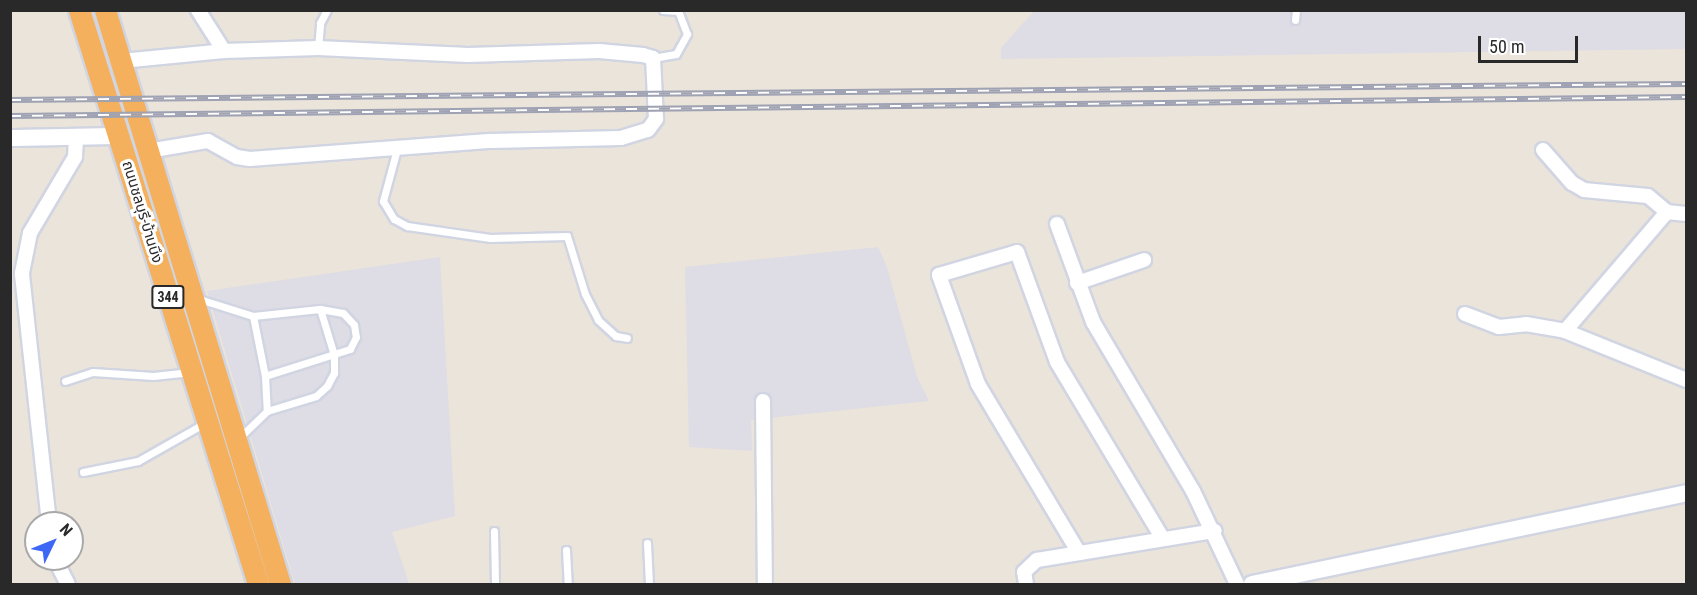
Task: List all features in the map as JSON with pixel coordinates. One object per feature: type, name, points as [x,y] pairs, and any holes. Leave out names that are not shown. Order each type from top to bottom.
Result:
[{"type":"highway","name":"ถนนชลบุรี-บ้านบึง","points":[[79,10],[258,585]]},
{"type":"highway","name":"ถนนชลบุรี-บ้านบึง","points":[[105,10],[280,585]]},
{"type":"street","points":[[198,10],[224,51]]},
{"type":"street","points":[[121,61],[224,51],[318,48],[468,55],[599,51],[653,58],[656,119],[648,130],[636,136],[250,159],[237,157],[208,141],[148,151]]},
{"type":"street","points":[[10,138],[118,136]]},
{"type":"street","points":[[48,511],[22,273],[30,233],[75,157],[76,137]]},
{"type":"street","points":[[1543,150],[1572,183],[1584,190],[1648,196],[1667,212],[1686,214]]},
{"type":"street","points":[[1565,331],[1667,212]]},
{"type":"street","points":[[1057,224],[1094,322],[1215,531],[1237,585]]},
{"type":"street","points":[[1078,553],[978,384],[939,274],[1017,252],[1057,362],[1163,539]]},
{"type":"street","points":[[1077,282],[1144,260]]},
{"type":"street","points":[[1465,314],[1499,327],[1526,324],[1565,331],[1686,380]]},
{"type":"street","points":[[763,401],[765,585]]},
{"type":"street","points":[[1252,585],[1277,582],[1686,493]]},
{"type":"street","points":[[1026,585],[1024,572],[1037,560],[1215,531]]},
{"type":"street","points":[[61,571],[68,585]]},
{"type":"lane","points":[[318,48],[320,23],[327,10]]},
{"type":"lane","points":[[653,58],[676,54],[684,46],[687,34],[680,11],[663,10]]},
{"type":"lane","points":[[1295,20],[1296,10]]},
{"type":"lane","points":[[396,149],[383,201],[394,219],[407,226],[490,238],[567,236],[585,294],[598,320],[616,336],[627,338]]},
{"type":"lane","points":[[192,296],[253,316],[320,309],[343,313],[354,325],[356,337],[350,349],[265,376]]},
{"type":"lane","points":[[236,441],[267,411],[315,396],[334,373],[334,355],[320,309]]},
{"type":"lane","points":[[253,316],[265,376],[267,411]]},
{"type":"lane","points":[[65,381],[93,372],[153,376],[191,372]]},
{"type":"lane","points":[[83,472],[138,461],[207,422]]},
{"type":"lane","points":[[494,531],[495,585]]},
{"type":"lane","points":[[647,543],[649,585]]},
{"type":"lane","points":[[566,550],[568,585]]},
{"type":"shaded area","points":[[1034,11],[1686,11],[1686,49],[1001,59],[1001,48]]},
{"type":"shaded area","points":[[878,247],[887,267],[917,377],[929,401],[751,420],[752,451],[689,447],[685,267]]},
{"type":"shaded area","points":[[440,257],[455,516],[392,532],[409,584],[295,584],[207,291]]},
{"type":"railway","points":[[10,100],[1686,84]]},
{"type":"railway","points":[[10,116],[1686,97]]}]
